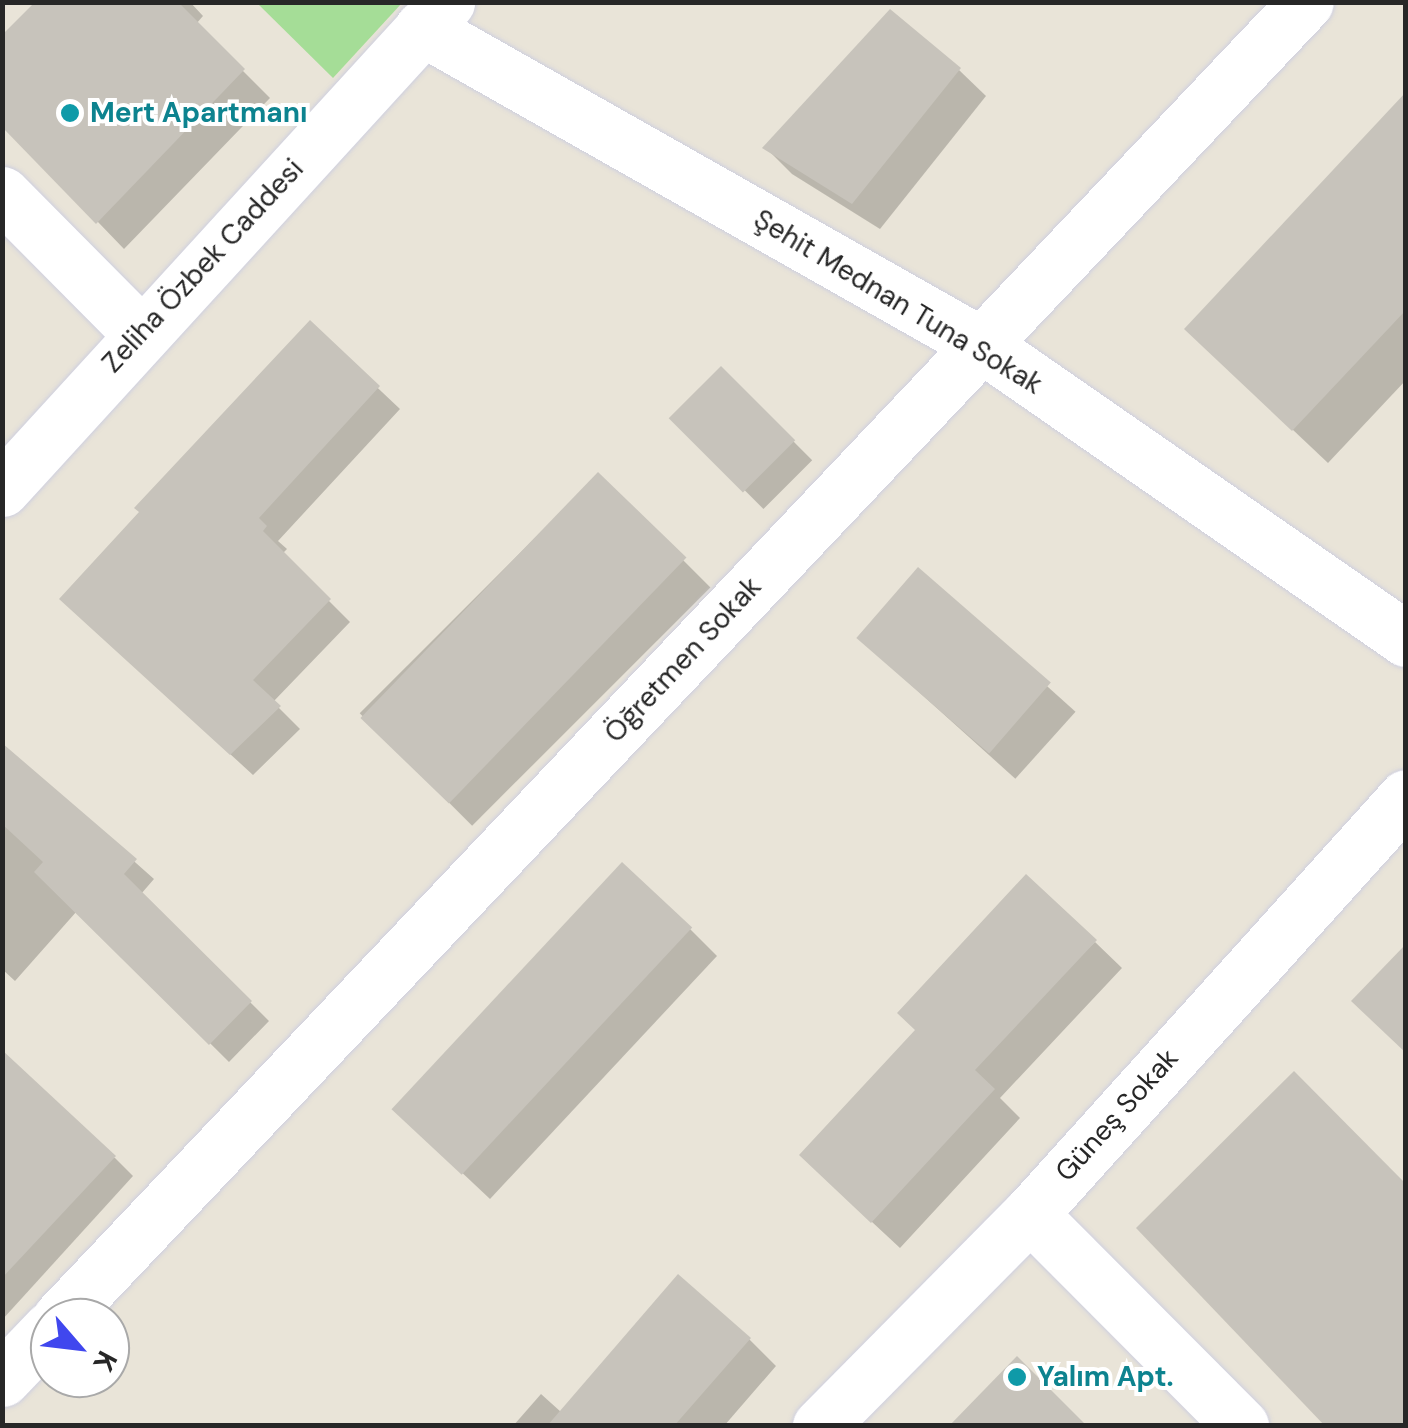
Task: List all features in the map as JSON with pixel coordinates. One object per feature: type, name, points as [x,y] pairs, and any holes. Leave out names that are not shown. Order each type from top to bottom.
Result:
[{"type":"street","name":"Öğretmen Sokak","points":[[79,1298],[1306,2]]},
{"type":"street","name":"Şehit Mednan Tuna Sokak","points":[[435,15],[982,345],[1406,638]]},
{"type":"street","name":"Zeliha Özbek Caddesi","points":[[2,489],[140,333],[435,15]]},
{"type":"street","points":[[2,194],[140,333]]},
{"type":"street","name":"Güneş Sokak","points":[[820,1426],[1030,1214],[1406,796]]},
{"type":"street","points":[[1030,1214],[1242,1426]]},
{"type":"street","points":[[2,1379],[30,1350]]},
{"type":"green space","points":[[257,3],[402,3],[333,78]]},
{"type":"building","name":"Mert Apartmanı","points":[[35,2],[178,2],[245,69],[96,224],[2,127],[2,35]]},
{"type":"building","points":[[890,9],[961,68],[852,204],[762,148]]},
{"type":"building","points":[[1406,92],[1406,310],[1292,431],[1184,329]]},
{"type":"building","points":[[310,320],[380,386],[259,518],[267,526],[263,531],[331,599],[253,680],[281,706],[230,755],[59,599],[139,512],[134,508]]},
{"type":"building","points":[[721,366],[795,440],[743,493],[669,418]]},
{"type":"building","points":[[598,472],[686,557],[449,803],[360,718]]},
{"type":"building","points":[[918,567],[1051,682],[989,753],[856,638]]},
{"type":"building","points":[[2,743],[137,859],[124,874],[252,1001],[209,1045],[34,872],[43,862],[2,824]]},
{"type":"building","points":[[622,862],[692,927],[462,1175],[391,1109]]},
{"type":"building","points":[[1026,874],[1097,940],[975,1070],[995,1089],[871,1223],[799,1155],[915,1030],[897,1013]]},
{"type":"building","points":[[1406,944],[1406,1053],[1351,1001]]},
{"type":"building","points":[[2,1050],[116,1156],[2,1278]]},
{"type":"building","points":[[1294,1071],[1406,1184],[1406,1426],[1325,1426],[1136,1228]]},
{"type":"building","points":[[678,1274],[751,1338],[674,1426],[547,1426]]},
{"type":"building","name":"Yalım Apt.","points":[[1017,1356],[1087,1426],[949,1426]]},
{"type":"place","name":"Mert Apartmanı","points":[[70,113]]},
{"type":"place","name":"Yalım Apt.","points":[[1017,1377]]}]
